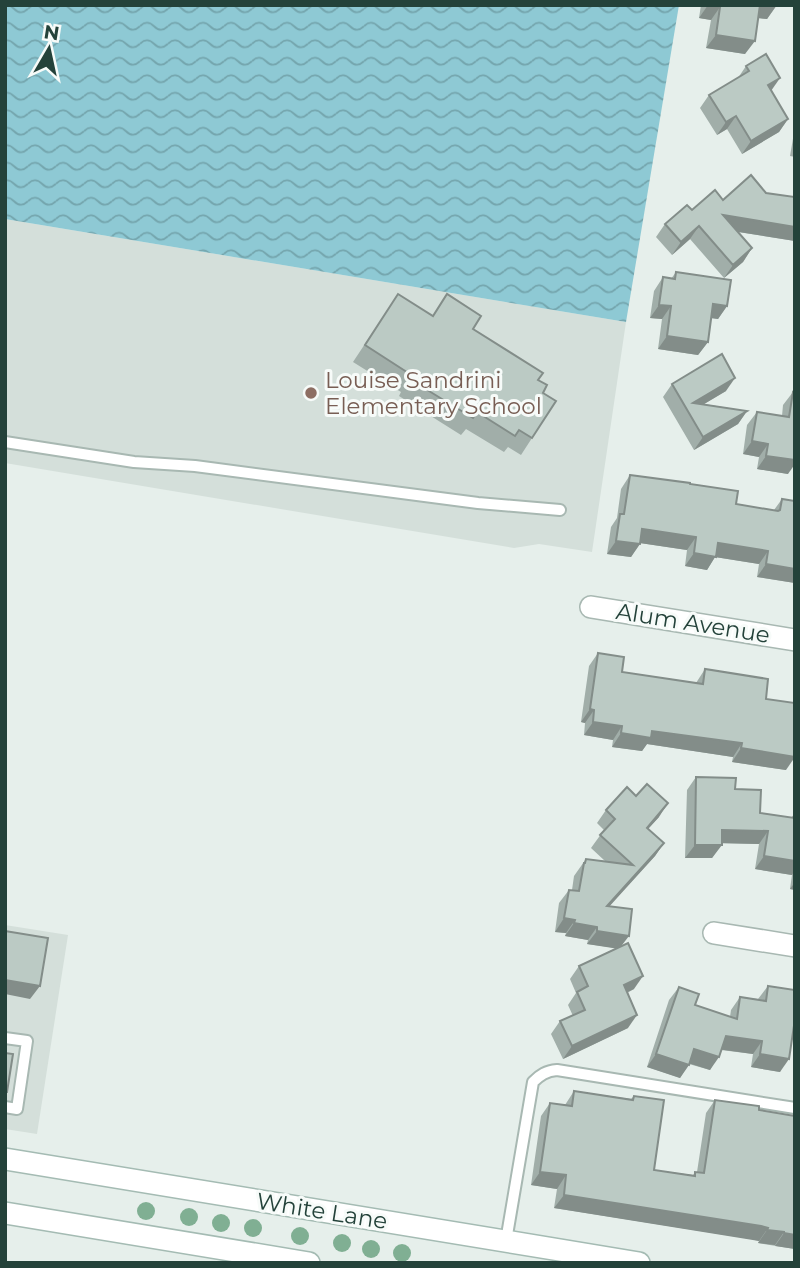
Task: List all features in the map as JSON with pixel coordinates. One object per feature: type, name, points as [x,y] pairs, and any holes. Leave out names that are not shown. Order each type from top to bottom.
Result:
[{"type":"main road","name":"Alum Avenue","points":[[590,607],[795,640]]},
{"type":"main road","points":[[714,933],[795,946]]},
{"type":"main road","name":"White Lane","points":[[5,1159],[639,1263]]},
{"type":"main road","points":[[5,1213],[309,1263]]},
{"type":"lane","points":[[5,442],[134,462],[195,466],[478,503],[560,510]]},
{"type":"lane","points":[[5,1038],[27,1041],[17,1109],[5,1107]]},
{"type":"lane","points":[[506,1241],[533,1082],[550,1070],[795,1108]]},
{"type":"shaded area","name":"Louise Sandrini Elementary School","points":[[5,219],[626,322],[592,552],[539,544],[514,548],[5,463]]},
{"type":"shaded area","points":[[5,925],[68,935],[37,1134],[5,1129]]},
{"type":"water","points":[[5,5],[679,5],[626,322],[5,219]]},
{"type":"building","points":[[708,5],[760,5],[755,41],[716,35],[720,7]]},
{"type":"building","points":[[766,54],[780,78],[768,85],[788,119],[751,141],[736,116],[726,122],[709,95],[749,71],[746,66]]},
{"type":"building","points":[[751,175],[766,193],[795,197],[795,227],[723,215],[752,248],[733,265],[699,226],[681,242],[665,224],[687,205],[692,210],[715,190],[723,200]]},
{"type":"building","points":[[676,272],[731,280],[727,306],[713,304],[708,342],[667,336],[671,306],[659,305],[663,277],[675,279]]},
{"type":"building","points":[[398,294],[433,316],[447,294],[481,316],[473,329],[543,373],[538,380],[547,385],[543,393],[556,401],[532,438],[519,430],[515,436],[477,412],[473,418],[411,380],[413,376],[365,345]]},
{"type":"building","points":[[722,354],[735,378],[693,403],[747,411],[703,437],[672,384]]},
{"type":"building","points":[[793,392],[795,460],[766,456],[768,444],[752,441],[757,412],[789,417]]},
{"type":"building","points":[[630,475],[738,491],[736,504],[778,511],[782,499],[795,501],[795,569],[766,564],[768,551],[718,543],[716,557],[694,553],[696,537],[642,529],[640,544],[616,541],[620,514],[624,514]]},
{"type":"building","points":[[598,653],[624,657],[622,672],[703,684],[705,669],[768,679],[766,699],[795,703],[795,757],[741,748],[742,743],[652,731],[651,738],[621,733],[622,726],[593,722],[594,710],[590,709]]},
{"type":"building","points":[[696,777],[736,778],[735,789],[761,790],[760,813],[795,818],[795,861],[764,856],[768,831],[722,830],[722,845],[695,845]]},
{"type":"building","points":[[647,784],[668,803],[647,828],[664,843],[607,906],[632,909],[629,936],[597,931],[597,927],[574,923],[575,920],[564,918],[569,890],[579,891],[586,859],[633,865],[600,835],[615,819],[606,810],[627,787],[636,796]]},
{"type":"building","points":[[5,931],[48,938],[40,986],[5,980]]},
{"type":"building","points":[[628,943],[643,976],[624,985],[637,1015],[572,1046],[560,1021],[585,1010],[577,992],[588,986],[579,966]]},
{"type":"building","points":[[768,986],[795,990],[795,1019],[789,1059],[760,1054],[762,1041],[726,1036],[719,1057],[694,1049],[689,1065],[656,1054],[679,987],[699,994],[695,1005],[737,1019],[740,997],[766,1001]]},
{"type":"building","points":[[5,1053],[13,1054],[7,1092],[5,1092]]},
{"type":"building","points":[[574,1091],[633,1100],[634,1096],[664,1100],[654,1170],[695,1176],[695,1172],[704,1173],[715,1100],[759,1106],[759,1110],[795,1116],[795,1235],[767,1230],[768,1228],[761,1226],[564,1195],[566,1175],[540,1172],[550,1103],[572,1106]]},
{"type":"place","name":"Louise Sandrini Elementary School","points":[[311,393]]}]
